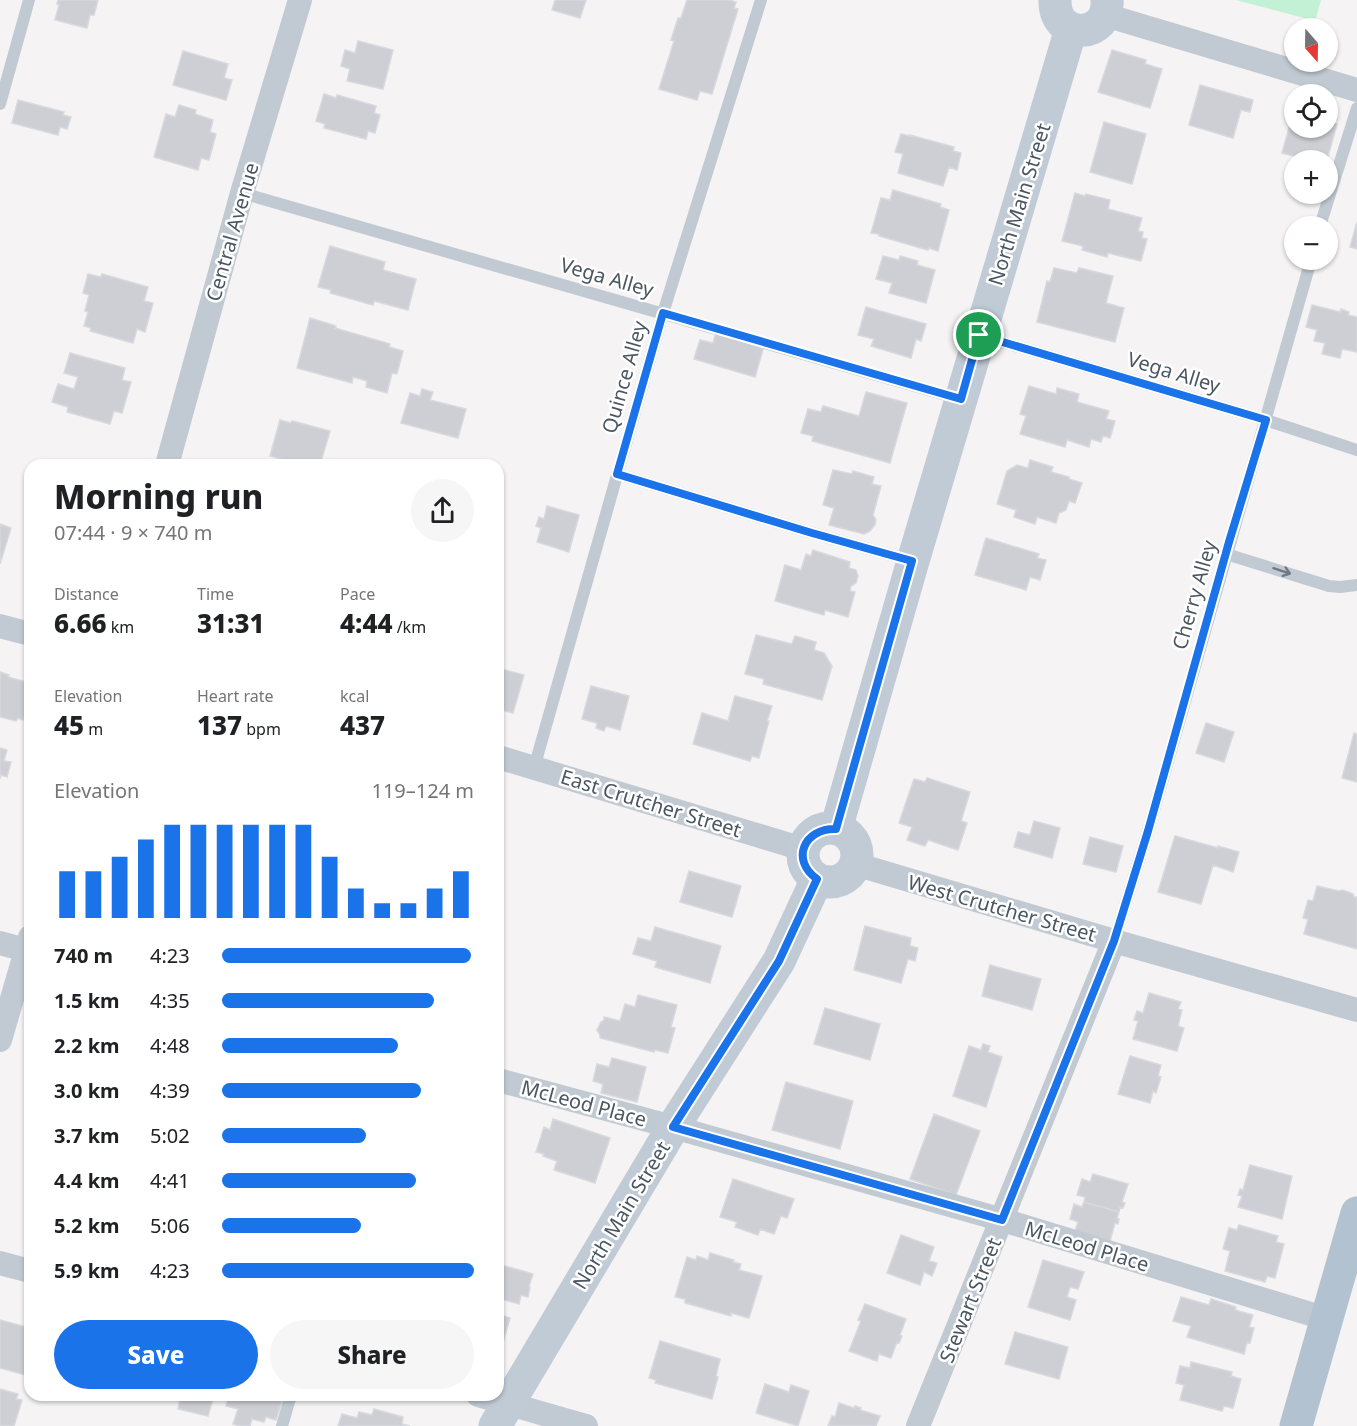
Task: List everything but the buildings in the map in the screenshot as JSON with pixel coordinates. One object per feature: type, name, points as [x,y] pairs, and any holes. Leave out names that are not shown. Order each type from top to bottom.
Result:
[{"type":"main road","points":[[1296,1426],[1357,1212]]},
{"type":"street","name":"Central Avenue","points":[[169,459],[242,193],[300,0]]},
{"type":"street","points":[[1054,0],[1058,18],[1071,29],[1087,30],[1095,27],[1101,21],[1106,7],[1357,90]]},
{"type":"street","name":"North Main Street","points":[[836,829],[912,561],[1071,29]]},
{"type":"street","points":[[0,626],[24,632]]},
{"type":"street","name":"East Crutcher Street","points":[[504,759],[804,849]]},
{"type":"street","points":[[836,829],[849,836],[854,842],[857,856],[851,872],[843,878],[826,882],[810,874],[803,858],[804,849],[807,841],[819,830],[836,829]]},
{"type":"street","name":"West Crutcher Street","points":[[855,864],[1357,1010]]},
{"type":"street","name":"North Main Street","points":[[504,1392],[779,961],[817,879]]},
{"type":"street","name":"Stewart Street","points":[[918,1426],[1114,941]]},
{"type":"street","points":[[0,943],[24,945]]},
{"type":"street","points":[[0,1040],[24,962]]},
{"type":"street","name":"McLeod Place","points":[[504,1082],[1002,1220],[1327,1319]]},
{"type":"street","points":[[0,1263],[24,1269]]},
{"type":"street","points":[[494,1408],[586,1426]]},
{"type":"lane","points":[[0,104],[29,0]]},
{"type":"lane","name":"Quince Alley","points":[[534,768],[663,313],[761,0]]},
{"type":"lane","points":[[1323,216],[1357,108]]},
{"type":"lane","name":"Vega Alley","points":[[242,193],[961,399]]},
{"type":"lane","name":"Cherry Alley","points":[[1114,941],[1148,831],[1308,270]]},
{"type":"lane","name":"Vega Alley","points":[[979,335],[1266,420],[1357,450]]},
{"type":"lane","points":[[617,474],[912,561]]},
{"type":"lane","points":[[1226,554],[1329,586],[1357,585]]},
{"type":"lane","points":[[282,1426],[289,1401]]},
{"type":"green space","points":[[1236,0],[1321,0],[1316,18],[1304,18]]},
{"type":"route","points":[[663,313],[961,399],[979,335],[1266,420],[1229,542],[1148,831],[1114,941],[1002,1220],[673,1127],[779,961],[817,879],[805,866],[804,849],[807,841],[819,830],[836,829],[912,561],[617,474],[663,313]]}]
